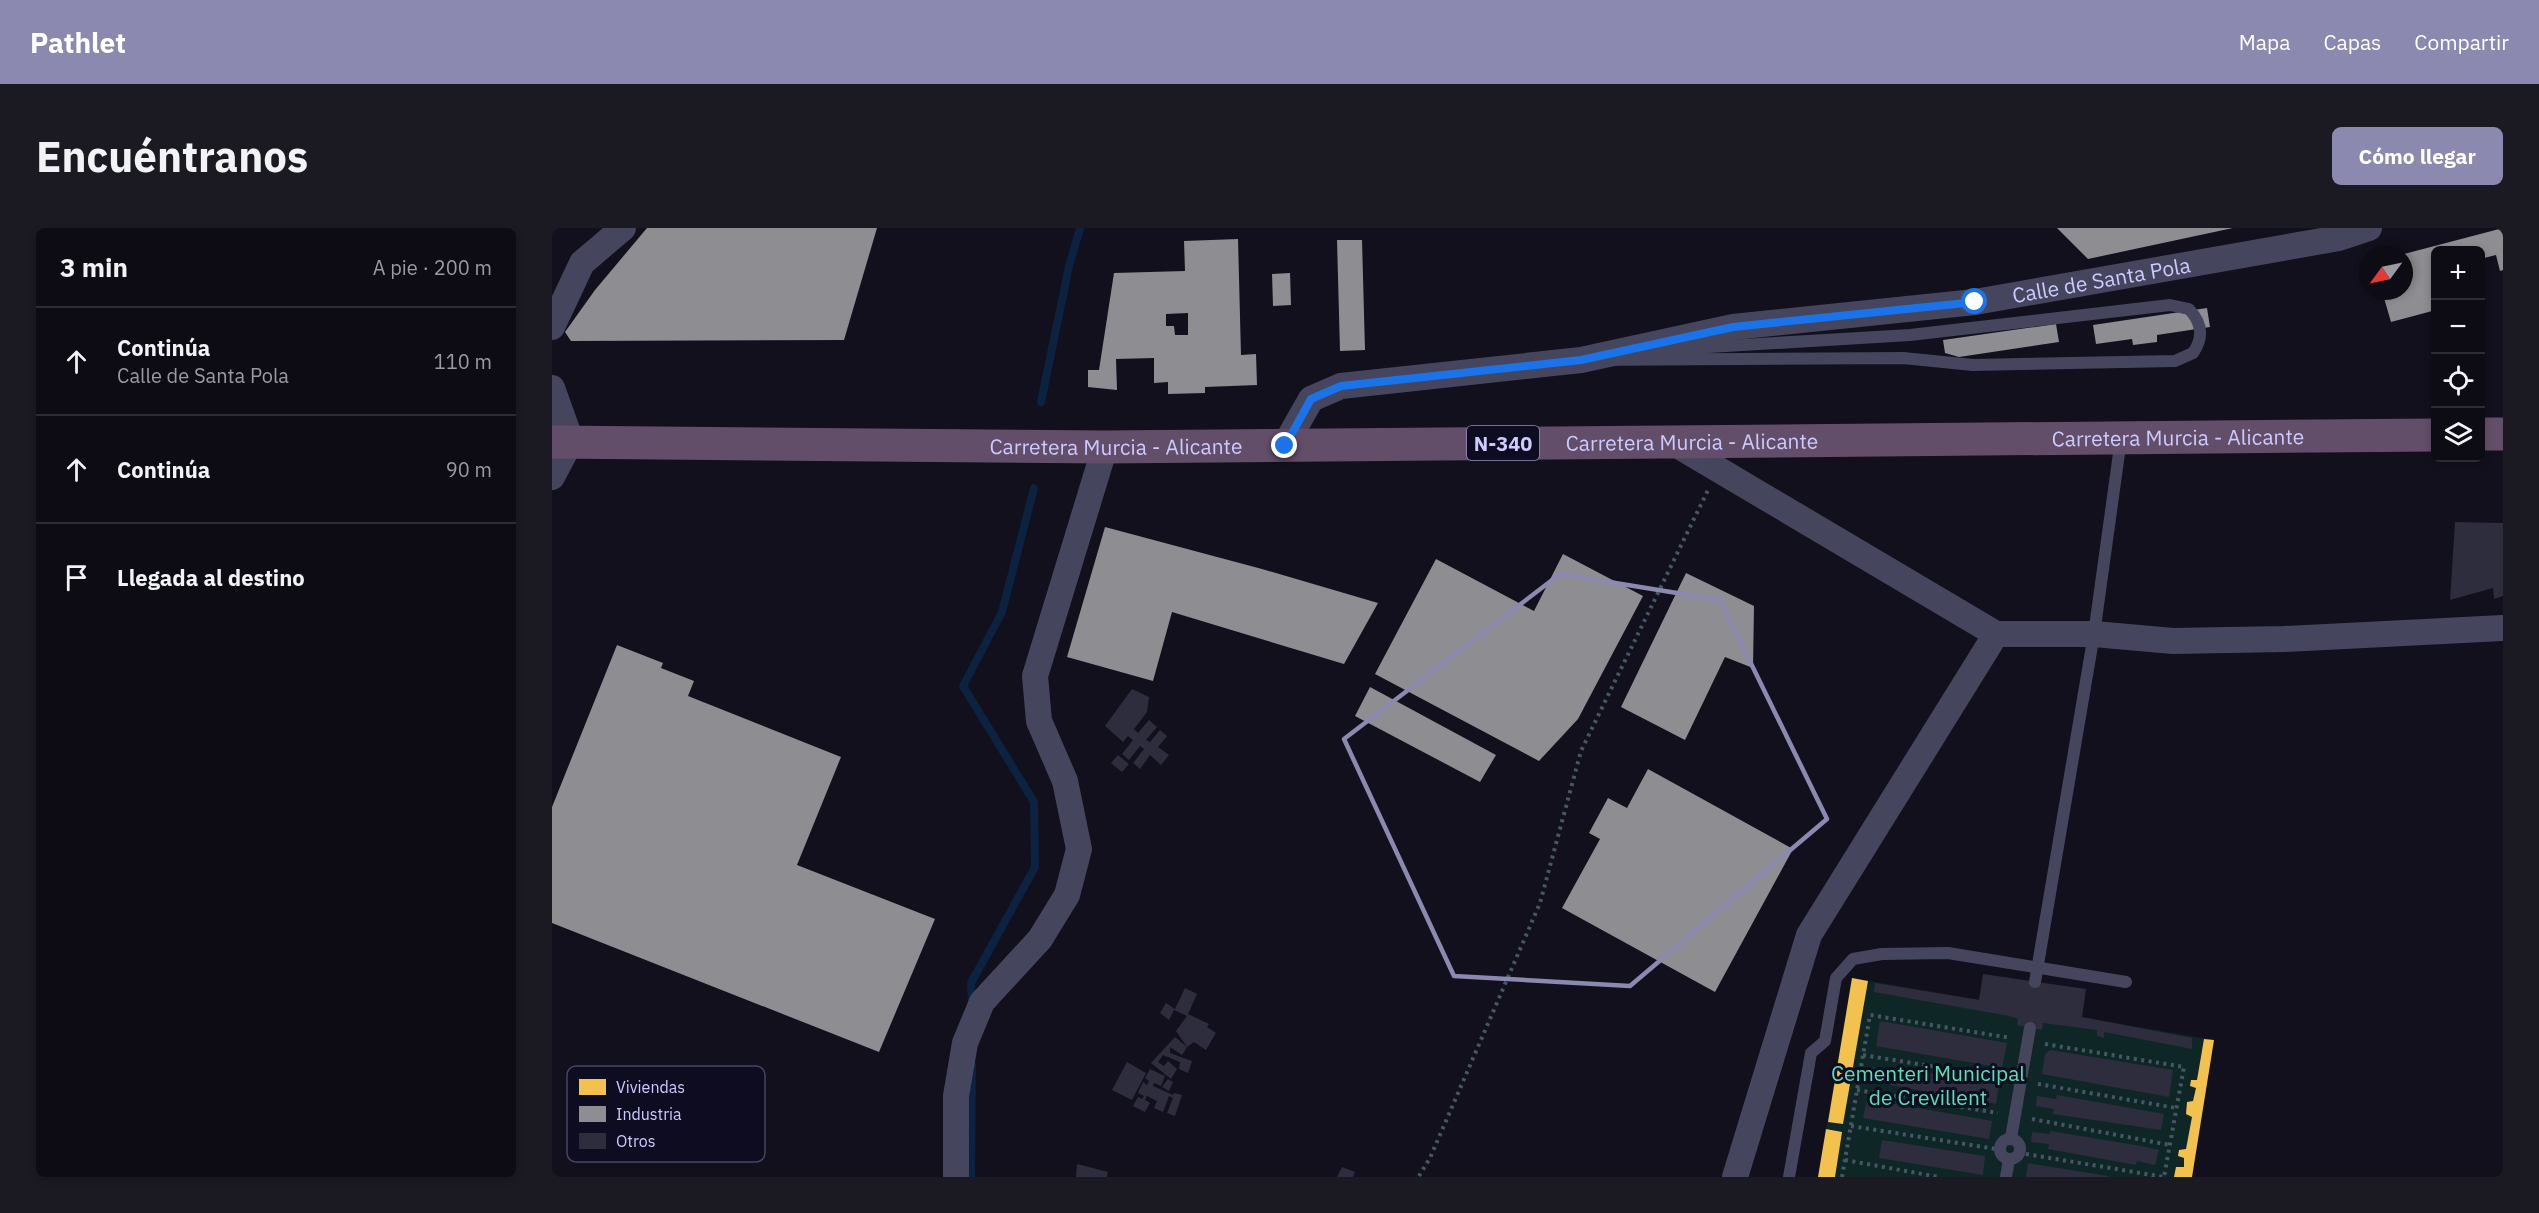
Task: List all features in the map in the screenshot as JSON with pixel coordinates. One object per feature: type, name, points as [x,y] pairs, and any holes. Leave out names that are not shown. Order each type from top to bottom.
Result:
[{"type":"highway","points":[[2485,435],[2503,434]]},
{"type":"highway","name":"Carretera Murcia - Alicante","points":[[562,441],[1105,447],[2431,435]]},
{"type":"street","points":[[552,327],[582,263],[623,228]]},
{"type":"street","name":"Calle de Santa Pola","points":[[1285,446],[1311,399],[1341,386],[1581,360],[1733,327],[1975,302],[2339,238],[2369,228]]},
{"type":"street","points":[[552,388],[562,441],[552,477]]},
{"type":"street","points":[[1672,442],[1996,634],[2094,634],[2173,641],[2284,639],[2503,628]]},
{"type":"street","points":[[956,1177],[956,1096],[965,1044],[982,1002],[1040,939],[1067,895],[1079,849],[1065,781],[1039,722],[1035,676],[1105,447]]},
{"type":"street","points":[[1735,1177],[1809,935],[1996,634]]},
{"type":"lane","points":[[2169,304],[2189,309],[2200,325],[2201,335],[2193,352],[2175,361],[1973,365],[1903,358],[1581,360],[1709,347],[1910,335],[2169,304]]},
{"type":"lane","points":[[2036,975],[2094,634],[2121,438]]},
{"type":"lane","points":[[1789,1177],[1810,1053],[1825,1041],[1836,978],[1853,959],[1882,954],[1948,953],[2036,975],[2126,982]]},
{"type":"lane","points":[[2011,1138],[2030,1028]]},
{"type":"lane","points":[[2006,1177],[2015,1156],[2019,1143],[2011,1138],[2004,1140],[2000,1150],[2003,1156],[2015,1156]]},
{"type":"path","points":[[1419,1176],[1430,1158],[1540,903],[1581,751],[1718,470]]},
{"type":"path","points":[[1842,1177],[1870,1015]]},
{"type":"path","points":[[2015,1156],[2164,1177],[2184,1068]]},
{"type":"path","points":[[1851,1126],[2000,1150]]},
{"type":"path","points":[[1845,1160],[1939,1177]]},
{"type":"highlighted area","points":[[1560,574],[1720,600],[1827,819],[1630,986],[1454,976],[1344,739]]},
{"type":"green space","name":"Cementeri Municipal de Crevillent","points":[[1852,978],[2214,1040],[2192,1177],[1818,1177]]},
{"type":"building: Viviendas","points":[[1852,978],[1868,981],[1843,1124],[1828,1122]]},
{"type":"building: Viviendas","points":[[2204,1039],[2214,1040],[2192,1177],[2174,1177],[2176,1167],[2184,1167],[2184,1158],[2178,1156],[2179,1150],[2186,1149],[2192,1117],[2186,1114],[2187,1102],[2193,1101],[2196,1088],[2190,1086],[2191,1080],[2197,1080]]},
{"type":"building: Viviendas","points":[[1826,1129],[1842,1132],[1835,1177],[1818,1177]]},
{"type":"building: Industria","points":[[647,228],[877,228],[844,340],[571,341],[565,332],[595,290]]},
{"type":"building: Industria","points":[[2057,228],[2233,228],[2088,259]]},
{"type":"building: Industria","points":[[2503,228],[2503,270],[2500,271],[2496,255],[2485,258],[2485,246],[2434,246]]},
{"type":"building: Industria","points":[[1238,239],[1241,355],[1256,354],[1257,385],[1205,387],[1205,393],[1168,394],[1168,382],[1154,383],[1154,358],[1116,359],[1117,390],[1088,387],[1088,370],[1099,370],[1114,273],[1185,271],[1184,241]],"holes":[[[1188,313],[1188,335],[1175,335],[1174,326],[1166,326],[1166,314]]]},
{"type":"building: Industria","points":[[1337,240],[1362,240],[1365,350],[1340,351]]},
{"type":"building: Industria","points":[[2431,247],[2431,311],[2391,322],[2385,300],[2413,300],[2413,252]]},
{"type":"building: Industria","points":[[1290,273],[1291,305],[1273,306],[1272,274]]},
{"type":"building: Industria","points":[[2207,308],[2210,327],[2157,335],[2157,342],[2133,345],[2132,339],[2096,344],[2093,325]]},
{"type":"building: Industria","points":[[2056,324],[2059,342],[1959,357],[1945,353],[1943,340]]},
{"type":"building: Industria","points":[[1105,527],[1378,603],[1344,664],[1172,612],[1153,681],[1067,657]]},
{"type":"building: Industria","points":[[1563,554],[1643,596],[1578,719],[1539,761],[1375,674],[1436,559],[1534,611]]},
{"type":"building: Industria","points":[[1686,573],[1754,606],[1753,668],[1725,657],[1685,740],[1621,707]]},
{"type":"building: Industria","points":[[617,645],[663,663],[661,668],[694,681],[688,696],[841,757],[797,865],[935,919],[879,1052],[552,923],[552,807]]},
{"type":"building: Industria","points":[[1370,687],[1496,755],[1480,782],[1355,716]]},
{"type":"building: Industria","points":[[1648,769],[1793,849],[1715,992],[1562,908],[1600,839],[1589,833],[1608,798],[1627,808]]},
{"type":"building: Otros","points":[[2455,522],[2503,523],[2503,596],[2494,599],[2493,588],[2450,600]]},
{"type":"building: Otros","points":[[1132,689],[1149,697],[1147,712],[1134,729],[1138,733],[1149,720],[1157,727],[1146,740],[1150,742],[1160,730],[1167,736],[1158,747],[1169,755],[1161,765],[1150,755],[1140,769],[1133,763],[1144,749],[1140,746],[1129,760],[1122,754],[1133,740],[1128,736],[1123,742],[1105,726]]},
{"type":"building: Otros","points":[[1118,755],[1129,764],[1122,772],[1111,763]]},
{"type":"building: Otros","points":[[1983,974],[2086,989],[2082,1017],[2192,1038],[2192,1049],[2104,1032],[2104,1038],[2097,1036],[2097,1030],[2043,1023],[2042,1030],[2017,1025],[2018,1019],[2009,1016],[1874,992],[1875,983],[1979,1000]]},
{"type":"building: Otros","points":[[1185,988],[1197,994],[1188,1014],[1209,1024],[1207,1027],[1216,1033],[1206,1050],[1194,1042],[1187,1047],[1176,1031],[1187,1016],[1174,1010],[1169,1020],[1160,1013],[1166,1003],[1175,1009]]},
{"type":"building: Otros","points":[[1880,1021],[2007,1043],[2002,1068],[1876,1046]]},
{"type":"building: Otros","points":[[1175,1037],[1187,1047],[1182,1055],[1170,1047],[1170,1053],[1192,1061],[1188,1073],[1179,1069],[1180,1062],[1163,1055],[1158,1062],[1164,1066],[1168,1061],[1177,1069],[1171,1079],[1151,1063]]},
{"type":"building: Otros","points":[[2050,1050],[2173,1070],[2169,1097],[2042,1074],[2045,1054]]},
{"type":"building: Otros","points":[[1127,1062],[1146,1073],[1132,1100],[1112,1090]]},
{"type":"building: Otros","points":[[1872,1067],[1890,1070],[1892,1067],[1999,1084],[1996,1104],[1890,1085],[1889,1081],[1870,1079]]},
{"type":"building: Otros","points":[[1150,1069],[1165,1076],[1161,1086],[1154,1083],[1153,1086],[1173,1095],[1174,1093],[1182,1095],[1175,1116],[1167,1113],[1173,1098],[1169,1096],[1163,1112],[1154,1108],[1157,1101],[1147,1096],[1145,1100],[1150,1103],[1145,1112],[1133,1106],[1138,1097],[1142,1099],[1144,1096],[1138,1093],[1143,1082],[1147,1085],[1149,1081],[1145,1078]]},
{"type":"building: Otros","points":[[1168,1079],[1173,1082],[1169,1091],[1162,1087]]},
{"type":"building: Otros","points":[[2057,1095],[2164,1114],[2161,1130],[2053,1114],[2054,1109],[2036,1106],[2037,1096],[2056,1099]]},
{"type":"building: Otros","points":[[1867,1099],[1992,1121],[1989,1139],[1863,1118]]},
{"type":"building: Otros","points":[[2050,1131],[2159,1150],[2155,1165],[2137,1161],[2136,1165],[2048,1149],[2049,1144],[2031,1142],[2032,1132],[2050,1134]]},
{"type":"building: Otros","points":[[1882,1140],[1985,1156],[1983,1175],[1879,1158]]},
{"type":"building: Otros","points":[[2028,1163],[2108,1176],[2108,1177],[2026,1177]]},
{"type":"building: Otros","points":[[1077,1164],[1108,1172],[1107,1177],[1076,1177]]},
{"type":"building: Otros","points":[[1342,1167],[1355,1172],[1353,1177],[1337,1177]]},
{"type":"waterway","points":[[1041,402],[1069,266],[1080,228]]},
{"type":"waterway","points":[[972,1005],[971,983],[1035,867],[1034,802],[963,686],[1002,612],[1034,488]]},
{"type":"waterway","points":[[971,1177],[972,1065]]},
{"type":"route","points":[[1285,446],[1311,399],[1341,386],[1581,360],[1733,327],[1975,302]]}]
